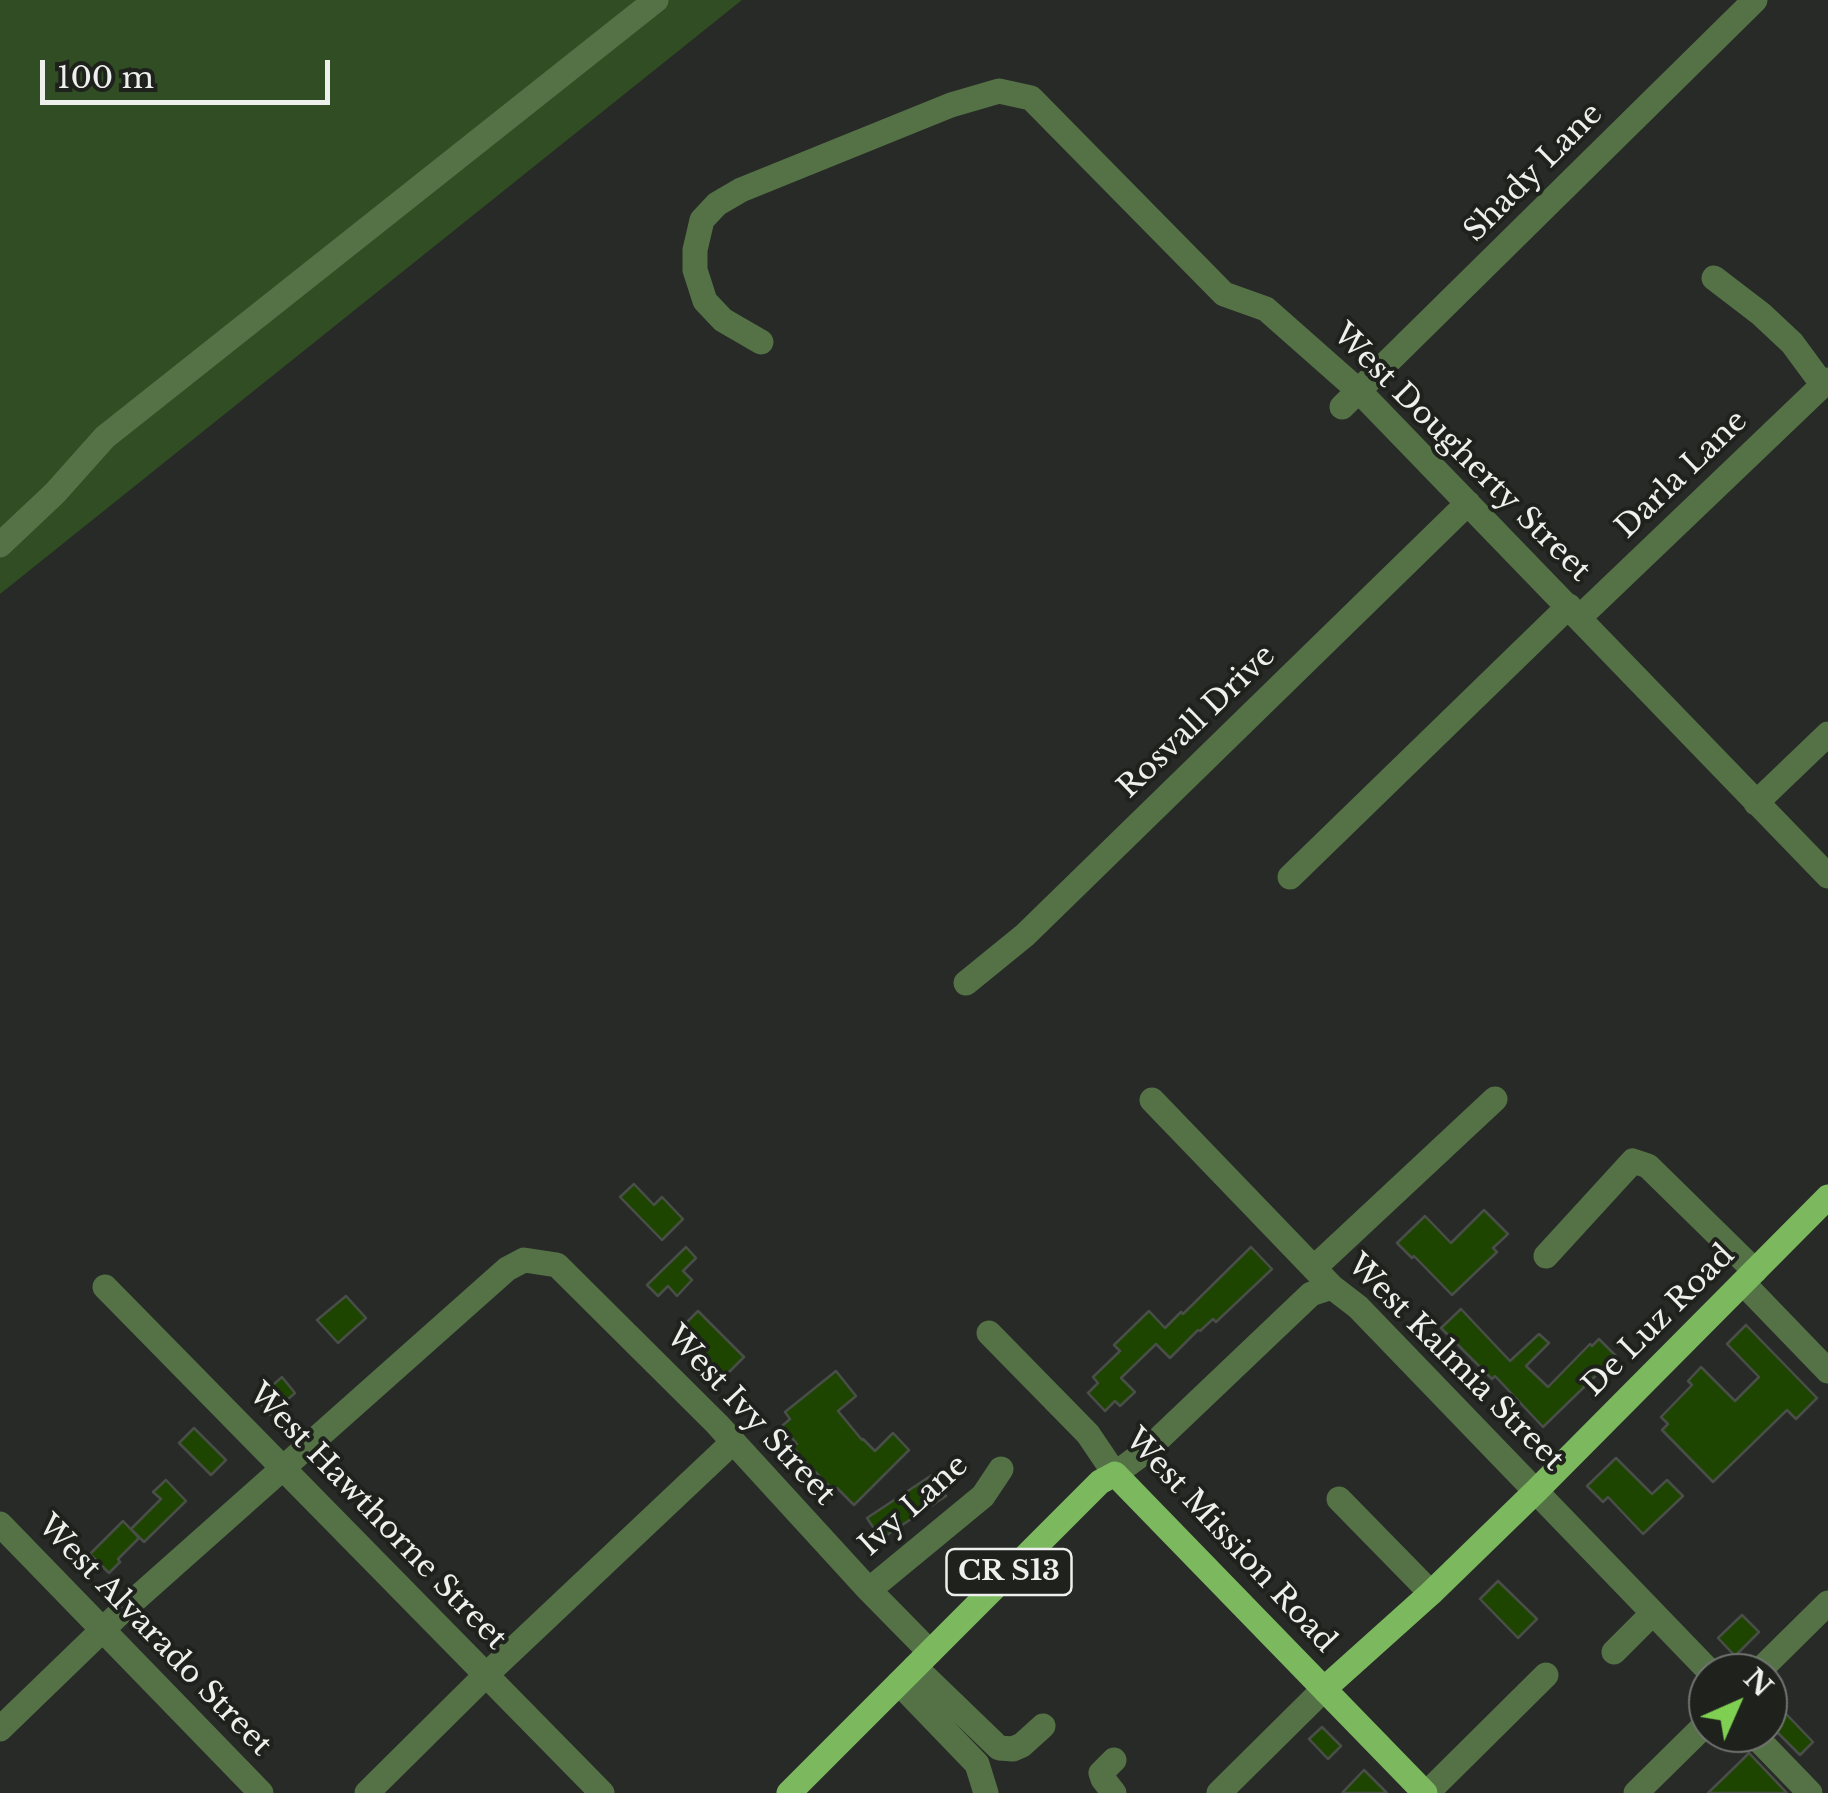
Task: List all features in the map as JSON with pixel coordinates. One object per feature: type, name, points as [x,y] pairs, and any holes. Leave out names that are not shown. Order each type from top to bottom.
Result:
[{"type":"main road","name":"De Luz Road","points":[[1324,1689],[1536,1491],[1828,1198]]},
{"type":"main road","name":"CR S13","points":[[789,1793],[1100,1482],[1116,1474]]},
{"type":"main road","name":"West Mission Road","points":[[1116,1474],[1426,1793]]},
{"type":"street","points":[[0,546],[105,436],[656,0]]},
{"type":"street","name":"Shady Lane","points":[[1351,399],[1755,0]]},
{"type":"street","name":"West Dougherty Street","points":[[761,342],[724,320],[705,301],[694,270],[702,220],[717,204],[740,190],[951,106],[999,91],[1031,98],[1224,294],[1266,309],[1351,399],[1468,503],[1828,876]]},
{"type":"street","points":[[1714,278],[1792,343],[1825,383]]},
{"type":"street","name":"Darla Lane","points":[[1290,877],[1825,383]]},
{"type":"street","name":"Rosvall Drive","points":[[966,983],[1026,935],[1468,503]]},
{"type":"street","points":[[1756,802],[1828,734]]},
{"type":"street","points":[[1314,1268],[1495,1099]]},
{"type":"street","name":"West Kalmia Street","points":[[1152,1100],[1693,1653]]},
{"type":"street","points":[[1546,1256],[1633,1161],[1648,1166],[1749,1277],[1828,1372]]},
{"type":"street","name":"West Ivy Street","points":[[284,1468],[506,1268],[524,1260],[557,1264],[733,1442],[869,1590],[915,1667]]},
{"type":"street","name":"West Hawthorne Street","points":[[105,1287],[602,1793]]},
{"type":"street","points":[[1116,1474],[1311,1294],[1332,1288]]},
{"type":"street","name":"West Mission Road","points":[[989,1333],[1088,1434],[1116,1474]]},
{"type":"street","points":[[367,1793],[733,1442]]},
{"type":"street","points":[[0,1728],[284,1468]]},
{"type":"street","name":"Ivy Lane","points":[[869,1590],[983,1496],[1000,1469]]},
{"type":"street","points":[[1340,1499],[1431,1593]]},
{"type":"street","name":"West Alvarado Street","points":[[0,1524],[261,1793]]},
{"type":"street","points":[[1777,1653],[1828,1603]]},
{"type":"street","points":[[1614,1652],[1654,1613]]},
{"type":"street","points":[[915,1667],[1000,1748],[1022,1745],[1042,1726]]},
{"type":"street","points":[[915,1667],[977,1764],[986,1793]]},
{"type":"street","points":[[1426,1793],[1546,1675]]},
{"type":"street","points":[[1219,1793],[1324,1689]]},
{"type":"street","points":[[1636,1793],[1688,1742]]},
{"type":"street","points":[[1771,1753],[1810,1793]]},
{"type":"street","points":[[1114,1760],[1101,1773],[1114,1793]]},
{"type":"green space","points":[[0,0],[742,0],[0,594]]},
{"type":"building","points":[[634,1184],[654,1205],[662,1197],[683,1219],[662,1240],[620,1197]]},
{"type":"building","points":[[1484,1210],[1508,1234],[1493,1248],[1497,1252],[1452,1295],[1397,1243],[1425,1216],[1451,1243]]},
{"type":"building","points":[[686,1247],[696,1258],[683,1271],[692,1280],[677,1296],[668,1286],[658,1296],[647,1285]]},
{"type":"building","points":[[1251,1247],[1272,1269],[1216,1322],[1213,1319],[1198,1330],[1170,1358],[1156,1344],[1121,1378],[1135,1392],[1120,1406],[1115,1401],[1105,1411],[1088,1393],[1098,1383],[1093,1377],[1120,1351],[1114,1345],[1149,1311],[1165,1328]]},
{"type":"building","points":[[346,1296],[366,1318],[338,1343],[317,1320]]},
{"type":"building","points":[[1461,1309],[1510,1361],[1539,1334],[1549,1343],[1526,1366],[1548,1387],[1599,1339],[1616,1356],[1543,1427],[1495,1376],[1492,1379],[1441,1328]]},
{"type":"building","points":[[698,1311],[744,1357],[722,1379],[690,1347],[696,1341],[682,1327]]},
{"type":"building","points":[[1746,1325],[1817,1398],[1796,1419],[1787,1410],[1713,1482],[1662,1430],[1668,1424],[1661,1417],[1692,1385],[1688,1381],[1701,1367],[1735,1401],[1759,1377],[1727,1344]]},
{"type":"building","points":[[836,1371],[856,1396],[838,1411],[862,1440],[875,1451],[893,1433],[909,1450],[854,1505],[804,1460],[782,1426],[790,1419],[785,1412]]},
{"type":"building","points":[[282,1377],[295,1393],[270,1415],[257,1399]]},
{"type":"building","points":[[194,1428],[226,1460],[211,1475],[179,1443]]},
{"type":"building","points":[[1616,1458],[1652,1494],[1667,1480],[1683,1496],[1643,1534],[1608,1497],[1603,1502],[1587,1486]]},
{"type":"building","points":[[932,1475],[946,1496],[881,1539],[867,1518]]},
{"type":"building","points":[[166,1480],[186,1501],[144,1542],[131,1529],[161,1499],[153,1492]]},
{"type":"building","points":[[123,1521],[139,1538],[109,1573],[90,1554]]},
{"type":"building","points":[[1498,1581],[1537,1619],[1518,1638],[1480,1599]]},
{"type":"building","points":[[1742,1615],[1759,1632],[1738,1653],[1732,1653],[1718,1638]]},
{"type":"building","points":[[1788,1716],[1813,1742],[1800,1755],[1788,1743]]},
{"type":"building","points":[[1322,1727],[1341,1746],[1328,1759],[1309,1739]]},
{"type":"building","points":[[1749,1753],[1787,1793],[1708,1793]]},
{"type":"building","points":[[1364,1770],[1387,1793],[1342,1793]]}]
